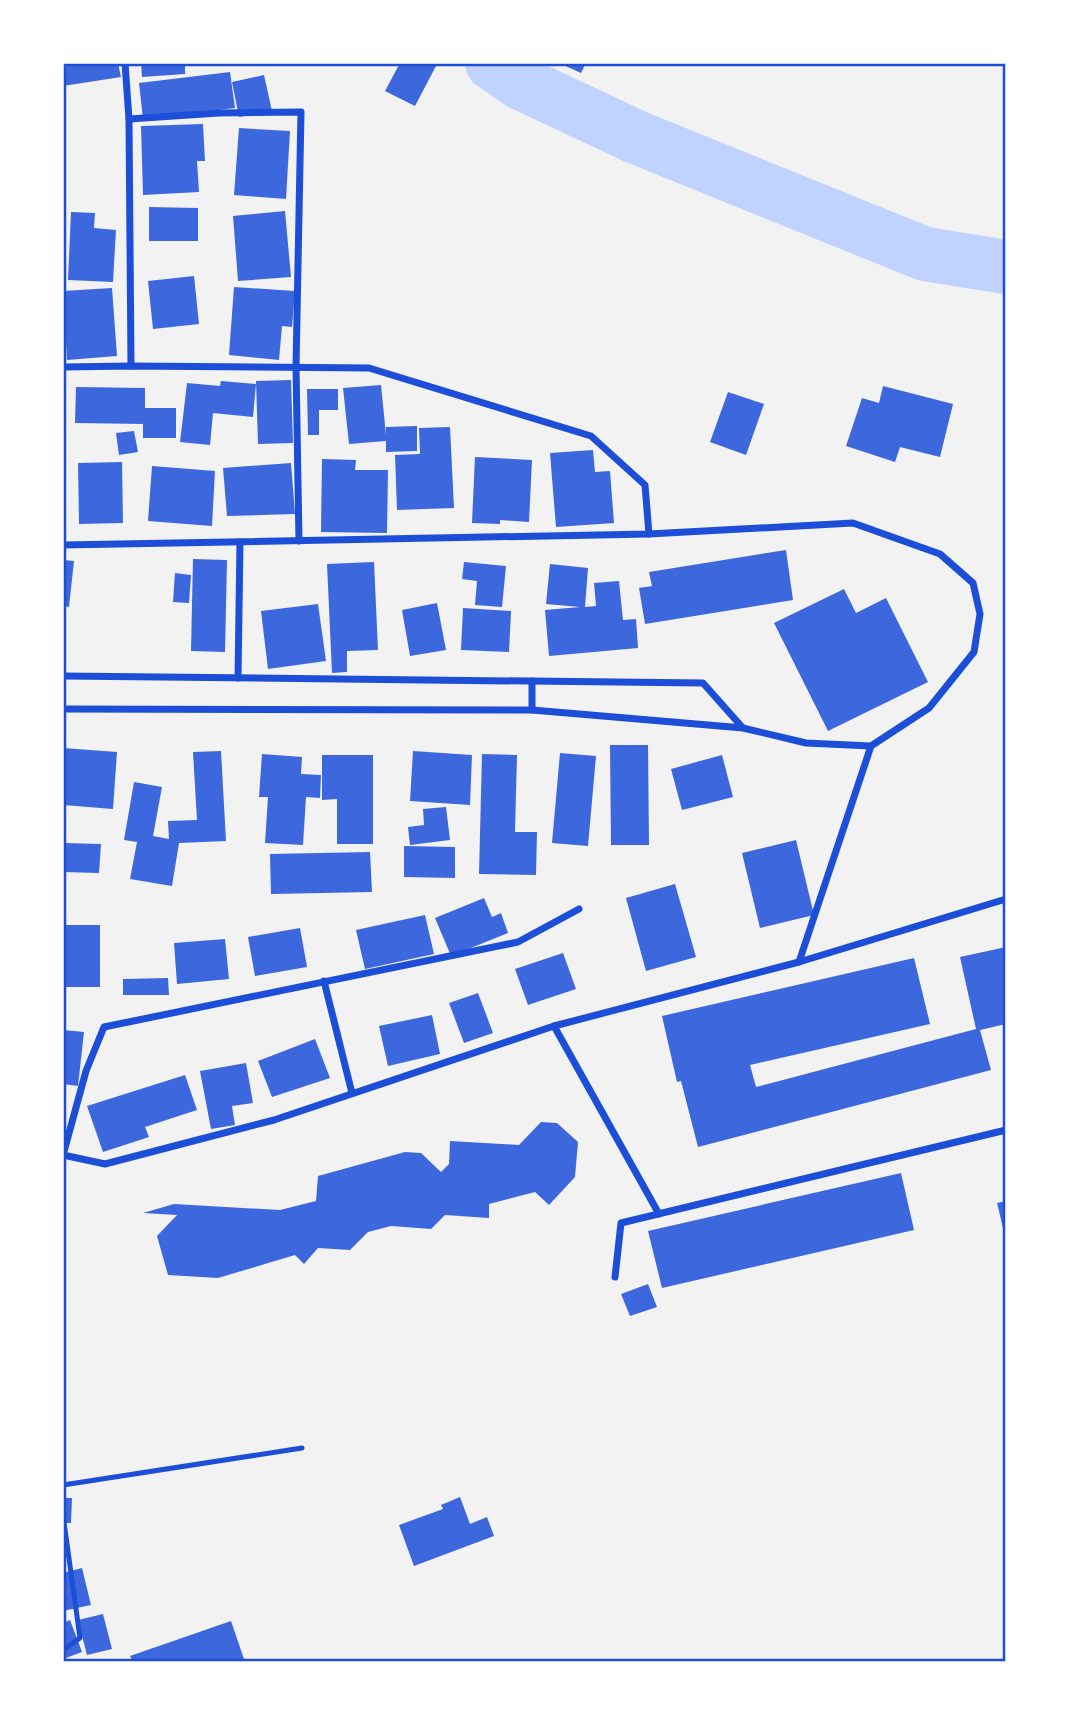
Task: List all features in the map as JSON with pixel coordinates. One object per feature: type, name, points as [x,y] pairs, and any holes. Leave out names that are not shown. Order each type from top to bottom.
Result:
[{"type":"street","points":[[125,63],[130,118],[131,366]]},
{"type":"street","points":[[130,118],[301,112],[296,367],[299,541]]},
{"type":"street","points":[[63,368],[369,368],[591,436],[645,485],[649,534]]},
{"type":"street","points":[[63,545],[649,534],[853,523],[940,554],[973,583],[980,614],[974,652],[929,708],[871,746],[806,743],[743,728],[532,710],[63,709]]},
{"type":"street","points":[[238,678],[240,542]]},
{"type":"street","points":[[63,676],[703,683],[743,728]]},
{"type":"street","points":[[531,681],[532,710]]},
{"type":"street","points":[[799,962],[871,746]]},
{"type":"street","points":[[579,909],[518,942],[104,1027],[86,1070],[63,1155],[105,1164],[274,1120],[554,1026],[799,962],[1006,899]]},
{"type":"street","points":[[324,981],[352,1093]]},
{"type":"street","points":[[554,1026],[659,1214]]},
{"type":"street","points":[[615,1278],[621,1223],[1006,1130]]},
{"type":"lane","points":[[63,1485],[302,1448]]},
{"type":"lane","points":[[63,1515],[80,1638],[63,1650]]},
{"type":"building","points":[[63,63],[118,63],[121,77],[63,86]]},
{"type":"building","points":[[141,63],[185,63],[185,74],[142,77]]},
{"type":"building","points":[[400,63],[430,63],[436,66],[415,106],[385,91]]},
{"type":"building","points":[[559,63],[586,63],[581,73]]},
{"type":"building","points":[[230,72],[235,108],[143,119],[139,83]]},
{"type":"building","points":[[264,75],[272,111],[239,117],[232,82]]},
{"type":"building","points":[[203,124],[205,161],[197,161],[199,192],[143,195],[141,126]]},
{"type":"building","points":[[239,128],[290,131],[286,199],[234,195]]},
{"type":"building","points":[[149,207],[198,208],[198,241],[149,241]]},
{"type":"building","points":[[285,211],[291,277],[238,281],[233,216]]},
{"type":"building","points":[[71,212],[95,213],[94,228],[116,230],[113,282],[68,280]]},
{"type":"building","points":[[194,276],[199,324],[153,329],[148,281]]},
{"type":"building","points":[[234,287],[295,291],[292,327],[282,326],[279,360],[229,355]]},
{"type":"building","points":[[112,288],[117,356],[67,360],[63,291]]},
{"type":"building","points":[[291,380],[293,443],[258,444],[256,381]]},
{"type":"building","points":[[221,381],[256,384],[253,417],[213,413],[210,445],[180,442],[187,383],[220,386]]},
{"type":"building","points":[[381,385],[386,435],[386,427],[417,426],[417,451],[386,452],[386,441],[349,444],[343,388]]},
{"type":"building","points":[[883,386],[953,404],[940,457],[900,447],[895,462],[846,446],[862,398],[879,403]]},
{"type":"building","points":[[76,387],[145,388],[145,408],[176,408],[176,438],[143,438],[143,424],[75,423]]},
{"type":"building","points":[[307,389],[338,389],[338,410],[319,410],[319,435],[308,435]]},
{"type":"building","points":[[728,392],[764,404],[746,455],[710,442]]},
{"type":"building","points":[[450,427],[454,508],[397,510],[395,455],[420,454],[419,428]]},
{"type":"building","points":[[134,431],[138,452],[119,455],[116,433]]},
{"type":"building","points":[[593,450],[595,472],[610,471],[614,523],[556,527],[550,453]]},
{"type":"building","points":[[475,457],[532,460],[529,522],[500,520],[500,524],[472,523]]},
{"type":"building","points":[[322,459],[356,460],[355,470],[388,470],[387,533],[321,532]]},
{"type":"building","points":[[122,462],[123,523],[79,524],[78,463]]},
{"type":"building","points":[[291,463],[295,514],[227,516],[223,468]]},
{"type":"building","points":[[152,466],[215,471],[212,526],[148,521]]},
{"type":"building","points":[[786,550],[793,600],[645,624],[639,588],[652,586],[649,572]]},
{"type":"building","points":[[193,559],[227,560],[225,652],[191,651]]},
{"type":"building","points":[[63,560],[74,561],[69,607],[63,606]]},
{"type":"building","points":[[374,562],[378,650],[347,651],[347,672],[332,673],[327,564]]},
{"type":"building","points":[[464,562],[506,566],[502,607],[475,605],[477,581],[462,579]]},
{"type":"building","points":[[550,564],[588,568],[585,607],[596,606],[594,583],[619,581],[623,620],[636,619],[638,648],[549,656],[545,610],[580,607],[546,604]]},
{"type":"building","points":[[175,573],[191,575],[189,603],[173,602]]},
{"type":"building","points":[[844,589],[856,613],[886,598],[928,682],[828,731],[774,623]]},
{"type":"building","points":[[437,603],[446,650],[410,656],[402,610]]},
{"type":"building","points":[[318,604],[326,661],[268,669],[261,611]]},
{"type":"building","points":[[463,608],[511,611],[509,652],[461,650]]},
{"type":"building","points":[[610,745],[648,745],[649,845],[611,845]]},
{"type":"building","points":[[63,748],[117,752],[113,809],[63,805]]},
{"type":"building","points":[[221,751],[226,841],[179,843],[172,886],[130,879],[137,842],[124,840],[134,782],[162,787],[153,836],[169,839],[168,821],[197,820],[193,752]]},
{"type":"building","points":[[413,751],[472,755],[470,805],[410,801]]},
{"type":"building","points":[[560,753],[596,756],[588,846],[552,843]]},
{"type":"building","points":[[262,754],[302,757],[301,774],[321,775],[320,798],[306,797],[303,845],[265,843],[268,797],[259,797]]},
{"type":"building","points":[[482,754],[517,755],[515,832],[537,832],[536,875],[479,874]]},
{"type":"building","points":[[322,755],[373,755],[373,844],[337,844],[337,799],[322,800]]},
{"type":"building","points":[[722,755],[733,797],[682,810],[671,769]]},
{"type":"building","points":[[446,807],[450,840],[410,845],[408,827],[424,825],[423,809]]},
{"type":"building","points":[[796,840],[814,915],[760,928],[742,853]]},
{"type":"building","points":[[63,843],[101,844],[99,873],[63,872]]},
{"type":"building","points":[[404,846],[455,847],[455,878],[404,877]]},
{"type":"building","points":[[370,852],[372,892],[271,894],[270,854]]},
{"type":"building","points":[[675,884],[696,957],[646,971],[626,898]]},
{"type":"building","points":[[484,898],[492,917],[501,913],[508,933],[451,956],[435,918]]},
{"type":"building","points":[[425,915],[434,954],[365,969],[356,930]]},
{"type":"building","points":[[63,925],[100,925],[100,987],[63,987]]},
{"type":"building","points":[[300,928],[307,967],[255,976],[248,937]]},
{"type":"building","points":[[225,939],[229,979],[177,984],[174,943]]},
{"type":"building","points":[[1006,947],[1006,1024],[980,1030],[991,1070],[698,1147],[681,1081],[677,1082],[662,1016],[914,958],[930,1024],[750,1065],[756,1087],[976,1029],[960,957]]},
{"type":"building","points":[[563,953],[576,989],[528,1005],[515,969]]},
{"type":"building","points":[[168,978],[169,995],[123,995],[123,979]]},
{"type":"building","points":[[478,993],[493,1033],[464,1043],[449,1003]]},
{"type":"building","points":[[432,1015],[440,1054],[388,1066],[379,1026]]},
{"type":"building","points":[[63,1030],[84,1032],[78,1086],[63,1084]]},
{"type":"building","points":[[315,1039],[330,1078],[272,1097],[258,1061]]},
{"type":"building","points":[[246,1063],[253,1103],[232,1106],[235,1125],[211,1129],[200,1071]]},
{"type":"building","points":[[185,1075],[197,1110],[145,1127],[149,1137],[103,1152],[87,1106]]},
{"type":"building","points":[[541,1122],[557,1123],[578,1142],[575,1177],[549,1205],[535,1192],[489,1204],[489,1218],[445,1215],[431,1229],[391,1226],[368,1232],[350,1250],[318,1248],[304,1264],[295,1255],[218,1278],[168,1275],[157,1236],[177,1215],[143,1213],[174,1204],[280,1210],[316,1201],[318,1176],[405,1152],[421,1153],[441,1172],[449,1164],[450,1141],[519,1145]]},
{"type":"building","points":[[901,1173],[914,1230],[662,1288],[648,1231]]},
{"type":"building","points":[[1006,1201],[1006,1228],[1003,1228],[997,1203]]},
{"type":"building","points":[[648,1284],[657,1307],[630,1316],[621,1294]]},
{"type":"building","points":[[460,1497],[470,1524],[487,1517],[494,1536],[414,1566],[399,1525],[443,1509],[441,1505]]},
{"type":"building","points":[[63,1498],[72,1498],[71,1523],[63,1523]]},
{"type":"building","points":[[82,1568],[91,1605],[63,1611],[63,1573]]},
{"type":"building","points":[[103,1614],[112,1649],[87,1655],[78,1620]]},
{"type":"building","points":[[70,1620],[82,1652],[63,1659],[63,1623]]},
{"type":"building","points":[[231,1621],[245,1662],[133,1662],[130,1656]]},
{"type":"waterway","points":[[492,63],[521,83],[636,137],[925,254],[1006,267]]}]
